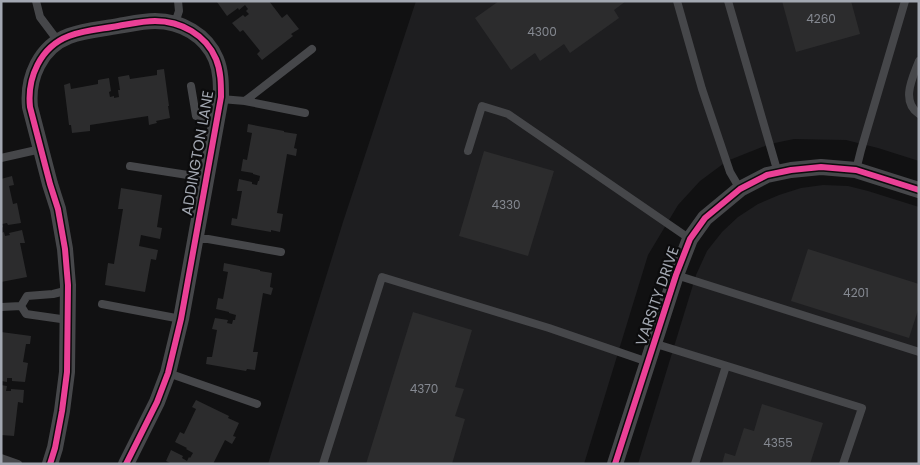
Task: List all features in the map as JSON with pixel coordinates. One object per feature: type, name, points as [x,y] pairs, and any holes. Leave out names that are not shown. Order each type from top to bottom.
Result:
[{"type":"street","name":"ADDINGTON LANE","points":[[50,464],[62,412],[67,372],[69,290],[65,249],[58,210],[30,107],[31,80],[38,64],[47,51],[58,41],[83,32],[154,21],[175,23],[199,36],[216,59],[221,78],[221,99],[181,319],[168,373],[157,402],[126,464]]},
{"type":"street","name":"VARSITY DRIVE","points":[[615,464],[676,275],[690,239],[705,218],[740,189],[768,175],[791,170],[822,167],[856,170],[919,190]]},
{"type":"lane","points":[[36,1],[40,17],[58,41]]},
{"type":"lane","points":[[175,23],[179,11],[178,1]]},
{"type":"lane","points":[[677,1],[702,89],[730,172],[740,189]]},
{"type":"lane","points":[[728,1],[778,173]]},
{"type":"lane","points":[[856,170],[905,1]]},
{"type":"lane","points":[[245,102],[312,48]]},
{"type":"lane","points":[[919,61],[908,95],[911,106],[919,114]]},
{"type":"lane","points":[[191,86],[196,116],[216,122]]},
{"type":"lane","points":[[221,99],[305,112]]},
{"type":"lane","points":[[468,151],[482,106],[508,114],[690,239]]},
{"type":"lane","points":[[1,158],[41,149]]},
{"type":"lane","points":[[130,166],[207,178]]},
{"type":"lane","points":[[195,239],[208,239],[281,252]]},
{"type":"lane","points":[[676,275],[919,352]]},
{"type":"lane","points":[[323,464],[382,277],[549,328],[648,362]]},
{"type":"lane","points":[[21,306],[27,296],[53,294],[69,290]]},
{"type":"lane","points":[[102,304],[181,319]]},
{"type":"lane","points":[[1,307],[21,306]]},
{"type":"lane","points":[[21,306],[26,314],[68,320]]},
{"type":"lane","points":[[653,343],[862,408],[843,464]]},
{"type":"lane","points":[[695,464],[726,366]]},
{"type":"lane","points":[[168,373],[257,404]]},
{"type":"lane","points":[[1,458],[18,464]]},
{"type":"shaded area","points":[[416,1],[919,1],[919,161],[846,140],[794,139],[770,144],[727,161],[700,181],[678,205],[648,255],[584,464],[268,464],[343,222]]},
{"type":"shaded area","points":[[823,185],[848,186],[919,207],[919,464],[638,464],[696,275],[707,251],[722,232],[738,217],[758,204],[801,188]]},
{"type":"building","points":[[218,1],[269,1],[282,18],[287,14],[299,29],[291,34],[293,36],[262,60],[257,54],[260,51],[243,30],[240,32],[232,23],[243,15],[245,17],[249,14],[246,11],[248,9],[245,5],[227,16]]},
{"type":"building","points":[[499,1],[626,1],[614,10],[619,18],[570,53],[564,44],[540,61],[535,53],[511,70],[475,18]]},
{"type":"building","points":[[782,1],[851,1],[860,34],[796,52]]},
{"type":"building","points":[[164,69],[170,118],[156,121],[157,123],[149,125],[148,116],[90,125],[90,131],[72,133],[71,125],[69,125],[64,85],[70,83],[71,89],[98,84],[98,80],[109,78],[110,97],[114,96],[114,98],[119,97],[118,77],[129,75],[130,79],[157,75],[157,70]]},
{"type":"building","points":[[248,124],[297,134],[294,148],[297,149],[296,156],[287,154],[277,213],[283,214],[280,232],[231,225],[232,218],[237,219],[242,191],[237,191],[239,179],[257,185],[260,176],[241,171],[243,159],[247,160],[252,133],[247,132]]},
{"type":"building","points":[[484,151],[554,171],[528,256],[459,236]]},
{"type":"building","points":[[12,176],[14,185],[9,186],[13,204],[17,203],[21,223],[2,224],[3,227],[1,228],[1,179]]},
{"type":"building","points":[[121,188],[162,195],[157,227],[162,228],[160,239],[141,235],[139,246],[158,250],[156,260],[151,259],[145,292],[105,285],[108,263],[114,264],[123,209],[118,209]]},
{"type":"building","points":[[22,230],[25,243],[20,243],[27,277],[1,282],[1,233],[4,232],[5,236]]},
{"type":"building","points":[[808,249],[919,284],[919,307],[909,338],[791,301]]},
{"type":"building","points":[[224,263],[272,273],[270,287],[273,288],[271,295],[263,293],[253,352],[258,352],[255,370],[247,369],[246,371],[206,364],[207,357],[212,357],[217,330],[212,329],[215,318],[228,320],[227,323],[232,324],[236,315],[216,309],[218,298],[223,299],[228,272],[223,271]]},
{"type":"building","points":[[413,312],[472,330],[455,387],[464,389],[455,416],[465,419],[452,464],[366,464]]},
{"type":"building","points":[[1,332],[31,336],[30,344],[26,344],[23,362],[28,363],[25,382],[12,381],[12,378],[7,378],[7,382],[1,381]]},
{"type":"building","points":[[1,385],[7,386],[6,391],[11,391],[11,389],[24,390],[23,403],[18,402],[14,436],[1,435]]},
{"type":"building","points":[[196,400],[239,423],[233,436],[236,437],[232,444],[225,440],[213,464],[170,464],[166,461],[171,450],[183,456],[182,458],[187,461],[193,453],[175,442],[180,432],[184,434],[196,409],[192,407]]},
{"type":"building","points":[[762,404],[823,423],[810,464],[722,464],[725,453],[735,456],[744,428],[754,431]]},
{"type":"cycle path","points":[[50,464],[62,411],[67,372],[68,285],[65,249],[58,209],[30,107],[33,75],[43,56],[50,48],[69,36],[136,23],[150,21],[165,22],[192,31],[212,50],[219,68],[221,97],[181,319],[168,373],[157,402],[126,464]]},
{"type":"cycle path","points":[[615,464],[676,275],[690,239],[705,218],[740,189],[767,175],[791,170],[821,167],[856,170],[919,190]]}]
